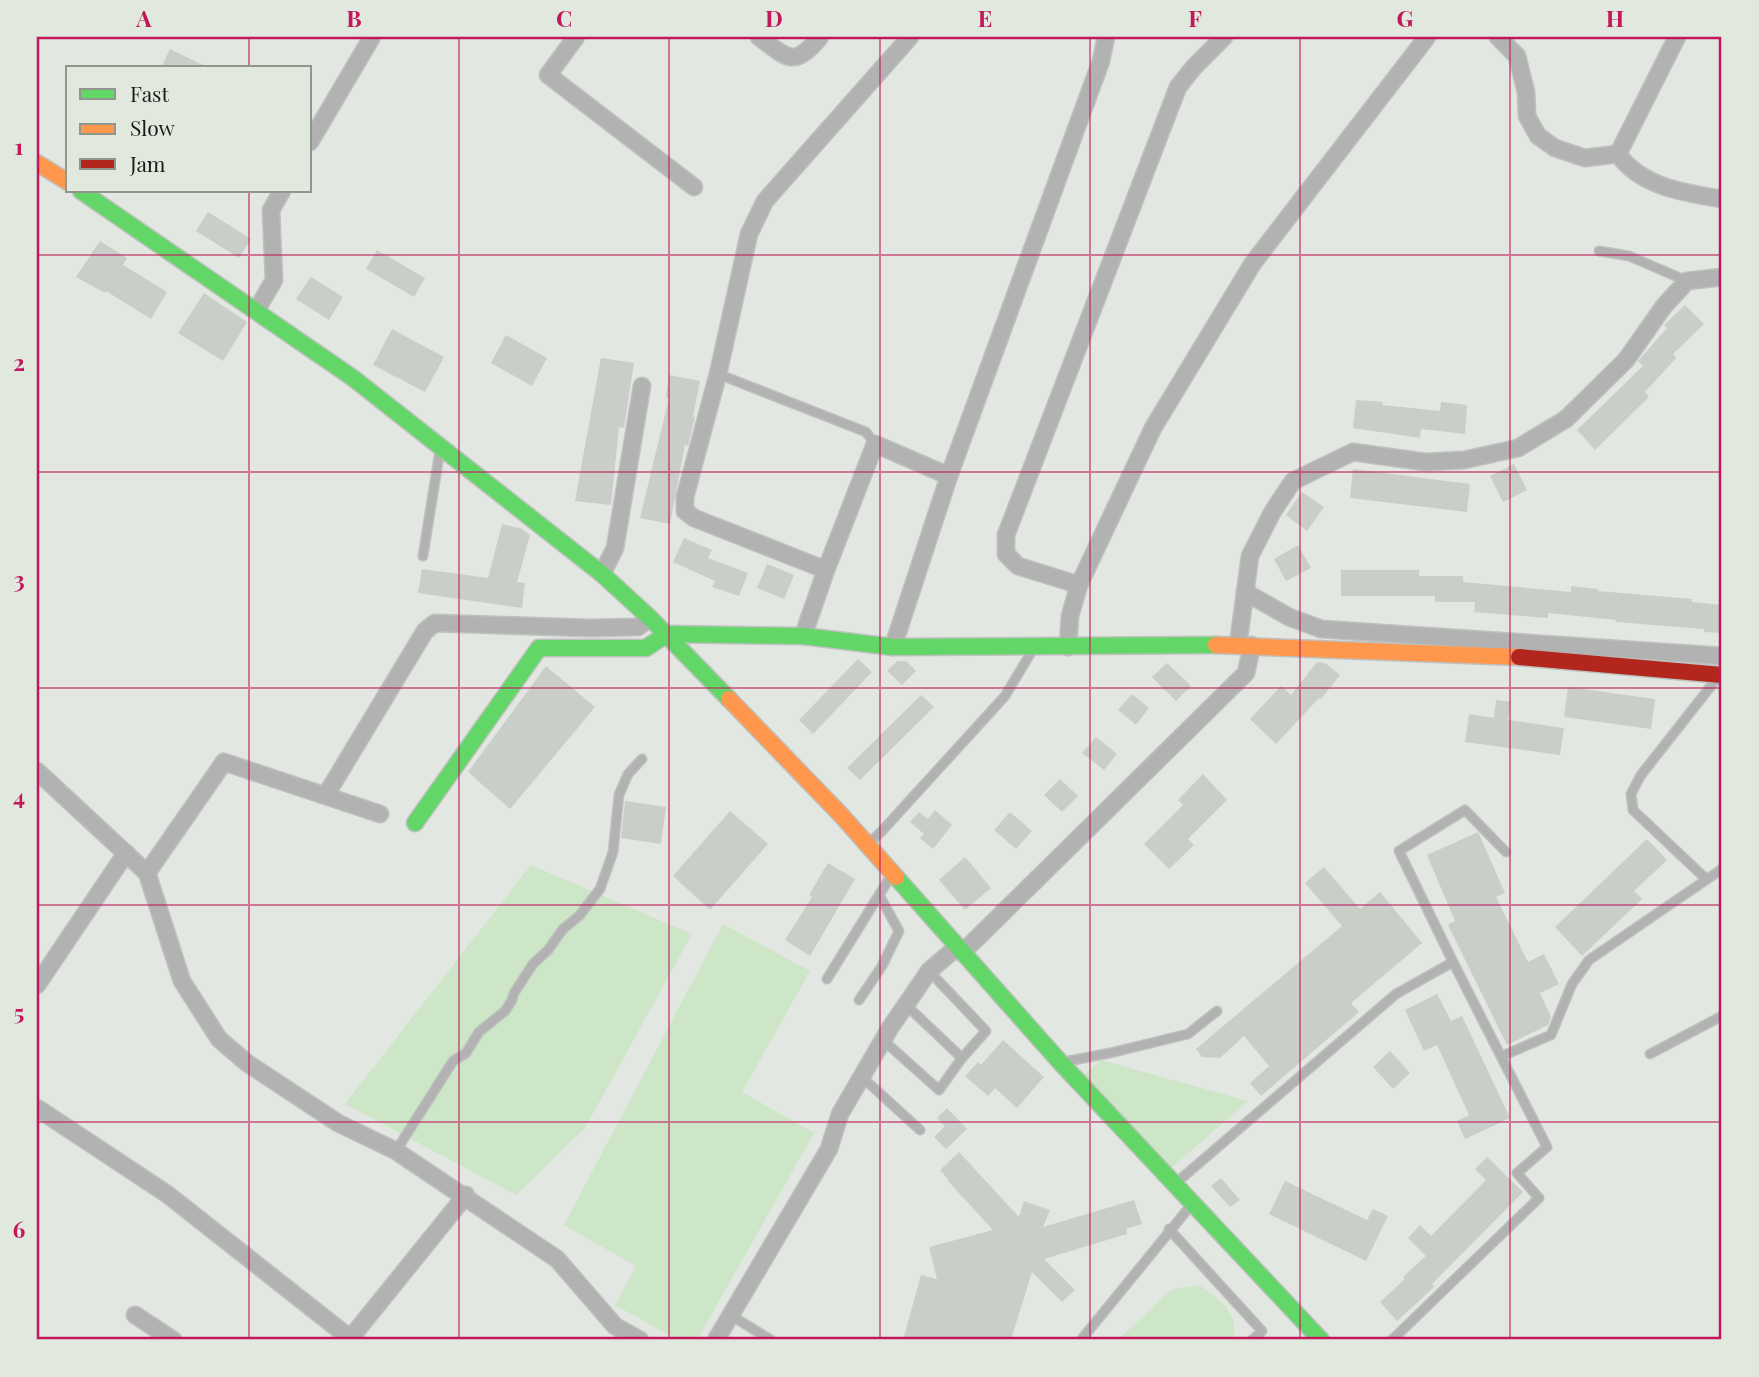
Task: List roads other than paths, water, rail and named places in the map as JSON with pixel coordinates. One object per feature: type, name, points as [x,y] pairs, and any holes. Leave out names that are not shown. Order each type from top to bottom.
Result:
[{"type":"street","points":[[312,139],[372,37]]},
{"type":"street","points":[[576,37],[548,75],[694,187]]},
{"type":"street","points":[[759,37],[788,57],[796,58],[802,56],[820,37]]},
{"type":"street","points":[[826,570],[694,518],[685,511],[685,497],[719,374],[749,234],[765,201],[910,37]]},
{"type":"street","points":[[893,647],[949,476],[1101,61],[1106,37]]},
{"type":"street","points":[[1079,585],[1018,566],[1006,554],[1006,535],[1178,87],[1194,66],[1224,37]]},
{"type":"street","points":[[1068,647],[1070,616],[1079,585],[1153,428],[1253,262],[1427,37]]},
{"type":"street","points":[[1498,37],[1517,56],[1526,92],[1527,116],[1538,135],[1555,148],[1585,158],[1618,154]]},
{"type":"street","points":[[1618,154],[1677,37]]},
{"type":"street","points":[[1618,154],[1626,166],[1638,175],[1678,191],[1722,199]]},
{"type":"street","points":[[37,163],[66,181]]},
{"type":"street","points":[[81,192],[352,378],[602,574],[650,618],[867,844],[1060,1062],[1321,1340]]},
{"type":"street","points":[[256,311],[274,280],[271,210],[281,192]]},
{"type":"street","points":[[716,1340],[829,1149],[840,1114],[929,971],[959,950],[1247,673],[1245,592],[1250,556],[1273,511],[1293,481],[1353,452],[1424,462],[1465,460],[1518,448],[1566,419],[1626,360],[1664,306],[1687,281],[1722,277]]},
{"type":"street","points":[[602,574],[615,548],[642,386]]},
{"type":"street","points":[[803,636],[875,444],[949,476]]},
{"type":"street","points":[[1245,592],[1289,617],[1321,629],[1722,656]]},
{"type":"street","points":[[326,794],[425,631],[435,623],[638,627],[650,618]]},
{"type":"street","points":[[415,823],[540,648],[646,648],[667,634],[803,636],[893,647],[1245,645],[1545,658],[1721,675]]},
{"type":"street","points":[[147,873],[224,762],[380,814]]},
{"type":"street","points":[[37,771],[147,873],[182,981],[219,1039],[247,1063],[338,1123],[396,1151],[466,1195],[557,1259],[615,1326],[640,1340]]},
{"type":"street","points":[[37,985],[126,853]]},
{"type":"street","points":[[37,1108],[167,1194],[350,1340],[466,1195]]},
{"type":"street","points":[[135,1315],[173,1340]]},
{"type":"lane","points":[[1599,251],[1629,256],[1687,281]]},
{"type":"lane","points":[[719,374],[866,432],[875,444]]},
{"type":"lane","points":[[424,556],[441,447]]},
{"type":"lane","points":[[867,844],[1005,696],[1033,648]]},
{"type":"lane","points":[[1706,879],[1633,810],[1631,794],[1641,775],[1721,675]]},
{"type":"lane","points":[[396,1151],[453,1061],[466,1053],[479,1032],[505,1011],[533,964],[548,950],[563,929],[579,916],[600,889],[613,852],[619,795],[628,774],[642,759]]},
{"type":"lane","points":[[1392,1340],[1539,1198],[1517,1173],[1547,1147],[1399,850],[1465,810],[1506,852]]},
{"type":"lane","points":[[1503,1056],[1551,1035],[1572,984],[1589,960],[1722,869]]},
{"type":"lane","points":[[828,979],[893,873]]},
{"type":"lane","points":[[859,1000],[882,966],[899,931],[879,895]]},
{"type":"lane","points":[[1176,1183],[1396,995],[1453,962]]},
{"type":"lane","points":[[884,1040],[939,1090],[986,1031],[929,971]]},
{"type":"lane","points":[[906,1005],[962,1058]]},
{"type":"lane","points":[[1060,1062],[1110,1054],[1188,1034],[1217,1011]]},
{"type":"lane","points":[[1650,1054],[1722,1016]]},
{"type":"lane","points":[[863,1078],[920,1130]]},
{"type":"lane","points":[[1081,1340],[1192,1204]]},
{"type":"lane","points":[[1169,1229],[1262,1331],[1252,1340]]},
{"type":"lane","points":[[732,1316],[771,1340]]}]
